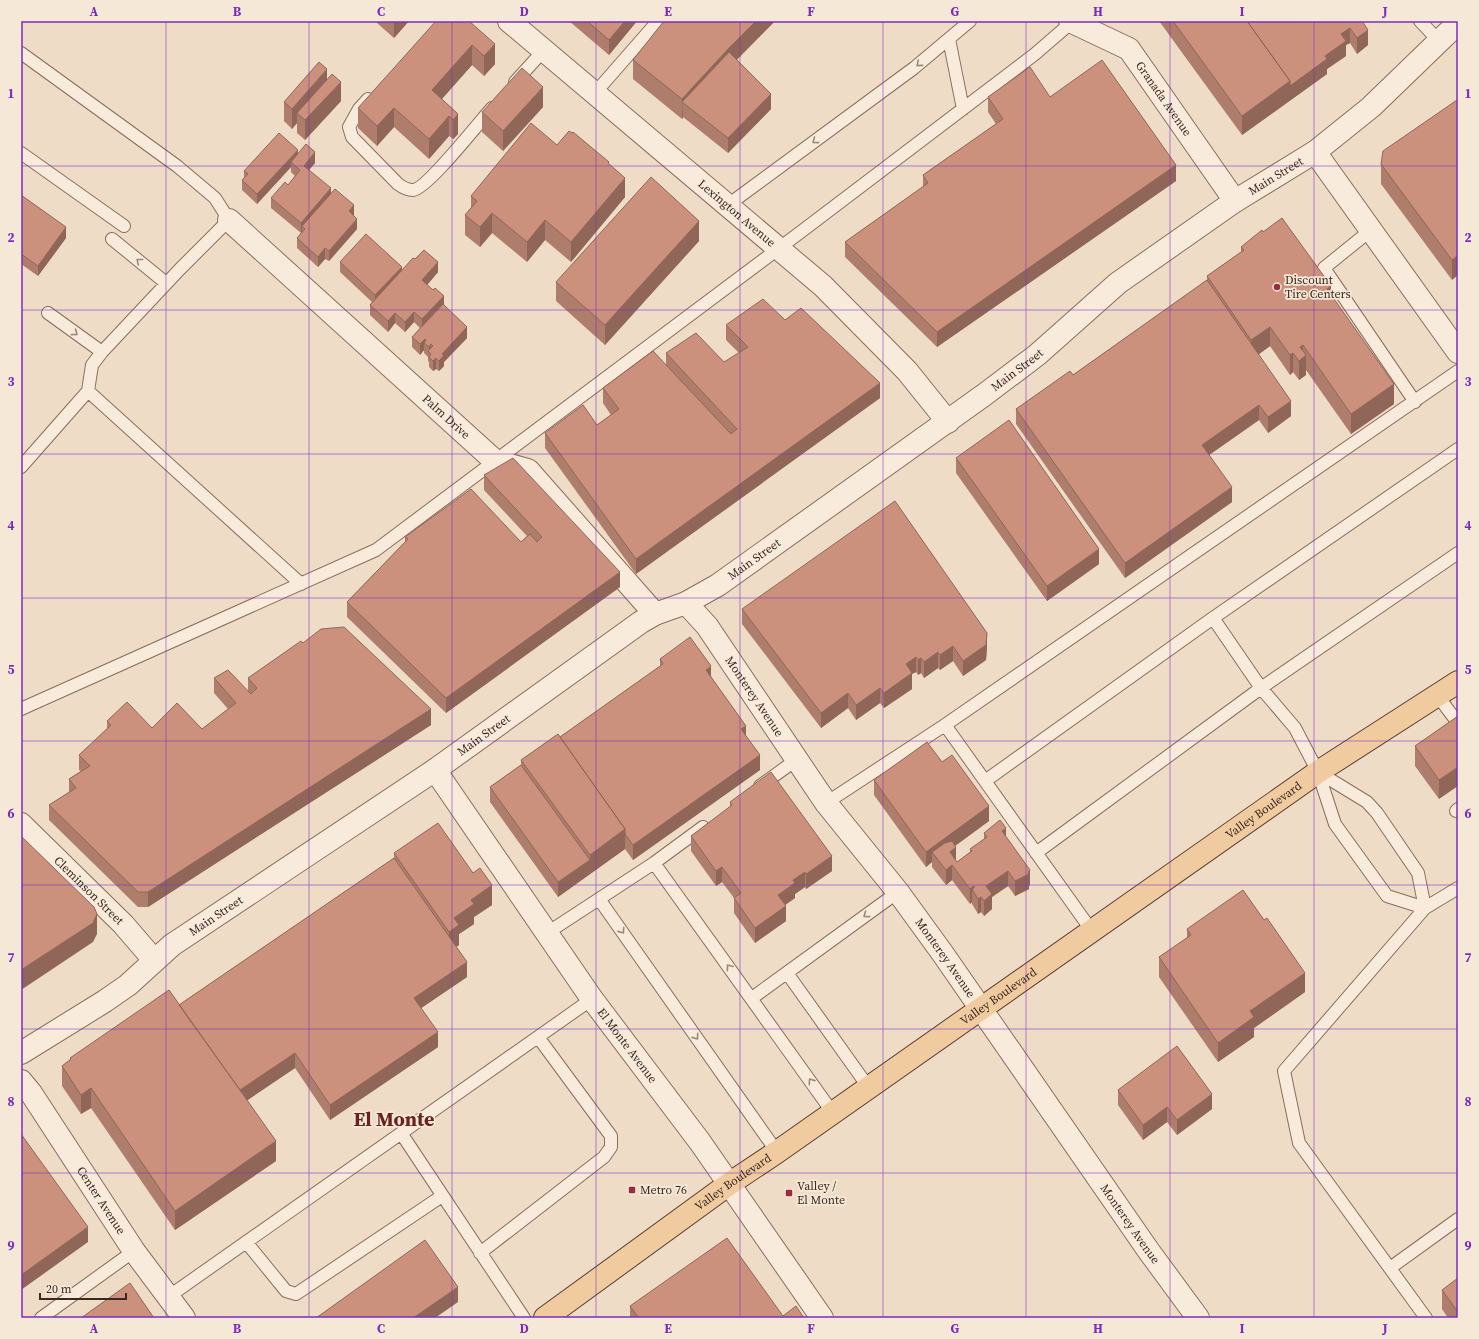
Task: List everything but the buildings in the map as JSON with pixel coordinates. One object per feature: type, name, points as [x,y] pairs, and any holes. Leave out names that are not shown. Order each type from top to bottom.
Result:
[{"type":"main road","name":"Valley Boulevard","points":[[545,1318],[729,1184],[869,1088],[1318,772],[1458,682]]},
{"type":"street","name":"Lexington Avenue","points":[[509,21],[823,286],[907,372],[948,422]]},
{"type":"street","name":"Granada Avenue","points":[[1071,22],[1129,49],[1236,201]]},
{"type":"street","name":"Main Street","points":[[21,1053],[122,989],[172,945],[436,770],[640,622],[655,614],[686,604],[718,585],[948,422],[1037,355],[1118,283],[1236,201],[1315,152],[1371,107],[1458,22]]},
{"type":"street","points":[[1315,152],[1458,352]]},
{"type":"street","name":"Palm Drive","points":[[229,220],[495,461],[528,470],[655,614]]},
{"type":"street","name":"Monterey Avenue","points":[[686,604],[707,626],[826,803],[898,892],[982,1008],[1148,1250],[1198,1318]]},
{"type":"street","name":"El Monte Avenue","points":[[436,770],[592,999],[700,1142],[760,1226],[822,1318]]},
{"type":"street","name":"Cleminson Street","points":[[21,824],[123,924],[154,960]]},
{"type":"street","name":"Center Avenue","points":[[21,1081],[31,1093],[134,1251],[184,1318]]},
{"type":"lane","points":[[595,93],[658,21]]},
{"type":"lane","points":[[728,205],[914,68],[970,21]]},
{"type":"lane","points":[[1420,21],[1439,41]]},
{"type":"lane","points":[[21,709],[376,550],[964,109],[1035,54],[1071,22]]},
{"type":"lane","points":[[949,39],[964,109]]},
{"type":"lane","points":[[377,90],[354,117],[349,127],[352,137],[398,184],[413,190],[420,187],[433,175],[544,50]]},
{"type":"lane","points":[[21,53],[177,166],[215,198],[229,220],[166,283],[102,352],[92,365],[88,391],[21,468]]},
{"type":"lane","points":[[21,153],[124,226]]},
{"type":"lane","points":[[1371,230],[1324,268],[1415,402]]},
{"type":"lane","points":[[112,239],[166,283]]},
{"type":"lane","points":[[48,313],[102,352]]},
{"type":"lane","points":[[826,803],[945,725],[1458,371]]},
{"type":"lane","points":[[88,391],[301,584]]},
{"type":"lane","points":[[985,781],[1213,618],[1458,449]]},
{"type":"lane","points":[[1036,853],[1261,688],[1458,553]]},
{"type":"lane","points":[[1213,618],[1261,688],[1295,728],[1318,772],[1335,824],[1387,896],[1425,908]]},
{"type":"lane","points":[[1438,695],[1458,723]]},
{"type":"lane","points":[[945,725],[1092,931]]},
{"type":"lane","points":[[751,792],[796,760]]},
{"type":"lane","points":[[1318,772],[1367,802],[1377,813],[1418,873],[1425,908]]},
{"type":"lane","points":[[547,933],[654,863],[712,821]]},
{"type":"lane","points":[[654,863],[833,1113]]},
{"type":"lane","points":[[1426,1318],[1299,1143],[1284,1072],[1425,908],[1458,888]]},
{"type":"lane","points":[[752,998],[898,892]]},
{"type":"lane","points":[[599,899],[777,1152]]},
{"type":"lane","points":[[787,973],[869,1088]]},
{"type":"lane","points":[[168,1297],[592,999]]},
{"type":"lane","points":[[480,1253],[604,1157],[611,1147],[611,1136],[538,1037]]},
{"type":"lane","points":[[401,1134],[524,1318]]},
{"type":"lane","points":[[246,1242],[286,1291],[296,1294],[442,1196]]},
{"type":"lane","points":[[1390,1268],[1458,1219]]},
{"type":"lane","points":[[42,1318],[134,1251]]},
{"type":"place","name":"Discount Tire Centers","points":[[1277,287]]},
{"type":"place","name":"Metro 76","points":[[632,1190]]},
{"type":"place","name":"Valley / El Monte","points":[[789,1193]]},
{"type":"district","name":"El Monte","points":[[394,1119]]}]
